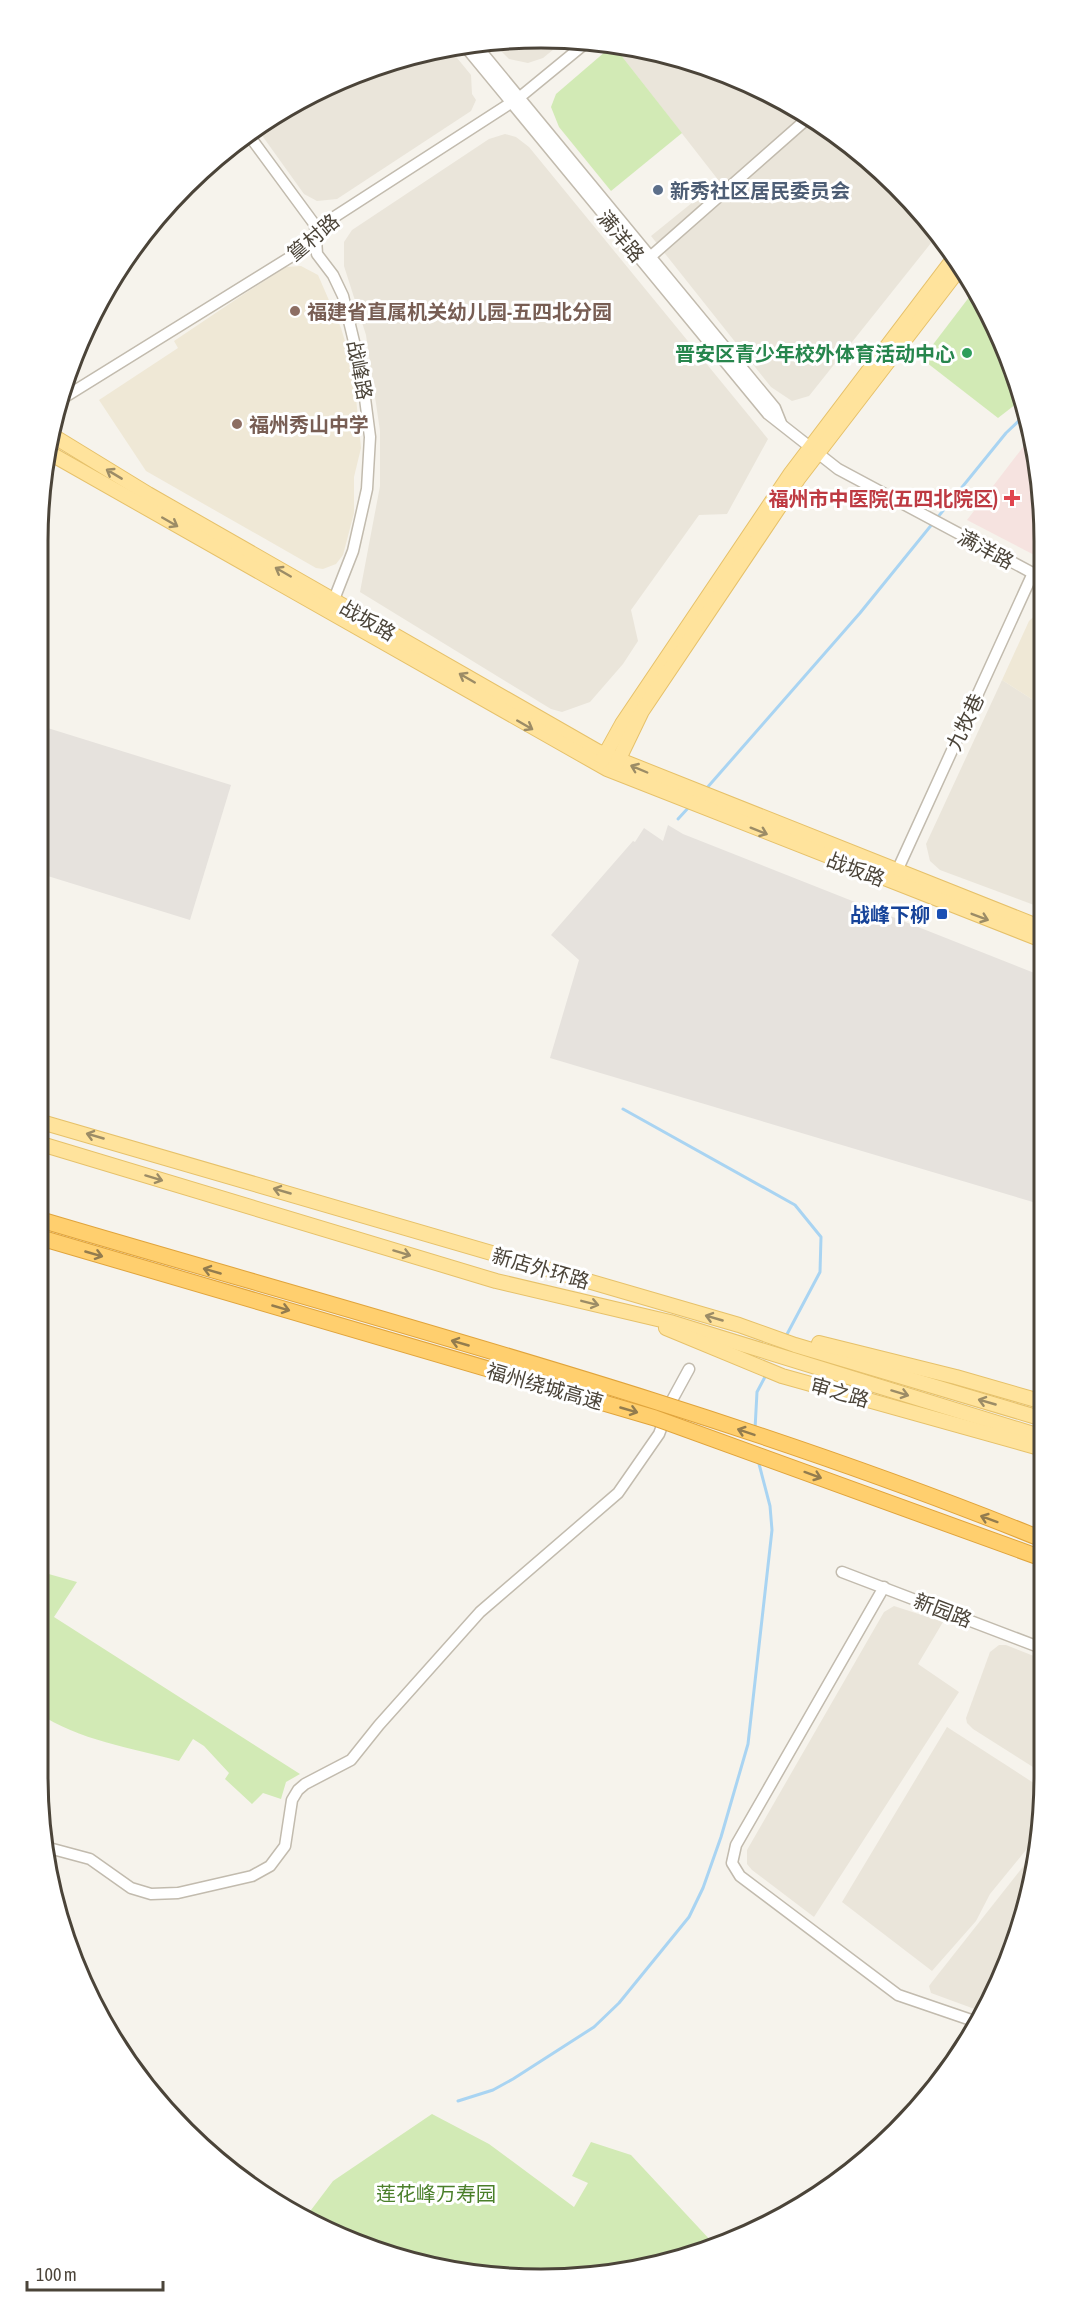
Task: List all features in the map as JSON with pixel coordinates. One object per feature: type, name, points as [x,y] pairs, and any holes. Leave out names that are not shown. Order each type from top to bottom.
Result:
[{"type":"highway","name":"福州绕城高速","points":[[48,1223],[647,1399],[816,1455],[1034,1536]]},
{"type":"highway","name":"福州绕城高速","points":[[48,1240],[655,1418],[1034,1554]]},
{"type":"main road","points":[[609,763],[814,450],[949,265]]},
{"type":"main road","points":[[814,450],[955,274]]},
{"type":"main road","name":"战坂路","points":[[58,439],[331,607]]},
{"type":"main road","name":"战坂路","points":[[55,456],[609,763],[710,804],[897,871],[1034,924]]},
{"type":"main road","name":"战坂路","points":[[710,804],[1034,937]]},
{"type":"main road","points":[[48,1121],[60,1126]]},
{"type":"main road","name":"新店外环路","points":[[48,1123],[771,1334],[1034,1416]]},
{"type":"main road","name":"新店外环路","points":[[48,1146],[496,1281],[643,1316],[764,1351],[1034,1434]]},
{"type":"main road","name":"审之路","points":[[643,1316],[684,1338],[782,1376],[1034,1446]]},
{"type":"main road","name":"审之路","points":[[771,1334],[956,1377],[1034,1399]]},
{"type":"street","name":"篁村路","points":[[71,393],[285,260],[318,237],[325,223],[515,100],[578,49]]},
{"type":"street","name":"满洋路","points":[[480,52],[515,100],[768,414],[838,469],[1034,573]]},
{"type":"street","name":"满洋路","points":[[471,53],[515,100],[775,408],[781,423]]},
{"type":"street","points":[[649,258],[802,123]]},
{"type":"street","name":"战峰路","points":[[253,141],[315,225],[318,237],[317,254],[338,284],[346,307],[362,375],[370,437],[367,489],[360,525],[331,607]]},
{"type":"street","name":"九牧巷","points":[[897,871],[1034,581]]},
{"type":"street","points":[[53,1849],[79,1854],[98,1864],[130,1888],[151,1894],[178,1893],[252,1876],[270,1866],[285,1846],[292,1800],[298,1790],[351,1760],[385,1718],[480,1612],[618,1493],[659,1434],[671,1402],[689,1369]]},
{"type":"street","name":"新园路","points":[[843,1572],[1034,1645]]},
{"type":"street","points":[[884,1587],[736,1845],[732,1863],[740,1876],[884,1986],[905,1997],[970,2020]]},
{"type":"shaded area","points":[[555,48],[543,58],[528,63],[509,59],[500,50]]},
{"type":"shaded area","points":[[620,54],[699,74],[788,114],[815,131],[866,170],[890,192],[932,241],[809,396],[792,401],[771,387],[651,236],[719,181]]},
{"type":"shaded area","points":[[455,55],[471,75],[472,94],[476,100],[471,111],[337,199],[317,201],[304,194],[262,135],[267,131],[323,99],[383,74],[413,65]]},
{"type":"shaded area","points":[[505,134],[516,137],[529,147],[768,439],[727,514],[699,515],[631,610],[638,641],[623,664],[590,702],[562,712],[551,709],[360,592],[380,486],[380,431],[366,335],[344,266],[344,242],[352,230],[489,139]]},
{"type":"shaded area","name":"福州秀山中学","points":[[301,266],[318,275],[341,328],[353,368],[361,448],[354,477],[354,513],[343,555],[336,564],[323,569],[316,568],[146,471],[99,400],[178,348],[174,341],[244,294],[286,267]]},
{"type":"shaded area","name":"福州市中医院(五四北院区)","points":[[1025,445],[1033,509],[1034,555],[967,520]]},
{"type":"shaded area","points":[[1034,616],[1034,701],[1002,680],[1029,621]]},
{"type":"shaded area","points":[[1002,680],[1034,701],[1034,905],[940,870],[930,861],[926,844]]},
{"type":"shaded area","points":[[48,728],[231,785],[190,920],[48,876]]},
{"type":"shaded area","points":[[668,825],[683,834],[1034,973],[1034,1202],[550,1058],[579,960],[551,935],[633,841],[635,842],[644,828],[663,841]]},
{"type":"shaded area","points":[[894,1606],[943,1622],[918,1664],[959,1692],[814,1917],[752,1870],[747,1864],[747,1850],[884,1612]]},
{"type":"shaded area","points":[[999,1645],[1006,1645],[1034,1656],[1034,1768],[967,1723],[966,1718],[990,1652]]},
{"type":"shaded area","points":[[947,1727],[1034,1783],[1029,1846],[990,1894],[976,1921],[932,1971],[842,1902]]},
{"type":"shaded area","points":[[1027,1862],[1008,1934],[975,2009],[931,1993],[929,1986]]},
{"type":"green space","points":[[605,52],[620,54],[682,133],[611,191],[559,127],[551,107],[556,94]]},
{"type":"green space","name":"晋安区青少年校外体育活动中心","points":[[969,297],[996,352],[1015,405],[998,418],[922,359]]},
{"type":"green space","points":[[48,1574],[77,1582],[54,1617],[300,1774],[286,1782],[281,1799],[263,1793],[252,1804],[225,1779],[229,1773],[204,1746],[193,1739],[179,1761],[88,1737],[48,1719]]},
{"type":"green space","name":"莲花峰万寿园","points":[[432,2114],[489,2144],[574,2207],[588,2183],[572,2176],[591,2142],[631,2155],[709,2239],[637,2260],[605,2265],[541,2269],[477,2265],[445,2260],[383,2243],[310,2211],[333,2181]]},
{"type":"waterway","points":[[706,789],[860,613],[1006,433],[1019,421]]},
{"type":"waterway","points":[[678,819],[689,807]]},
{"type":"waterway","points":[[623,1109],[795,1205],[821,1237],[820,1272],[785,1338]]},
{"type":"waterway","points":[[755,1429],[757,1392],[766,1375]]},
{"type":"waterway","points":[[458,2101],[493,2090],[594,2027],[619,2003],[689,1917],[703,1888],[721,1837],[748,1744],[772,1530],[770,1506],[758,1460]]},
{"type":"place","name":"新秀社区居民委员会","points":[[658,190]]},
{"type":"place","name":"福建省直属机关幼儿园-五四北分园","points":[[295,311]]},
{"type":"place","name":"晋安区青少年校外体育活动中心","points":[[967,353]]},
{"type":"place","name":"福州秀山中学","points":[[237,424]]},
{"type":"place","name":"福州市中医院(五四北院区)","points":[[1012,498]]},
{"type":"place","name":"战峰下柳","points":[[942,914]]}]
